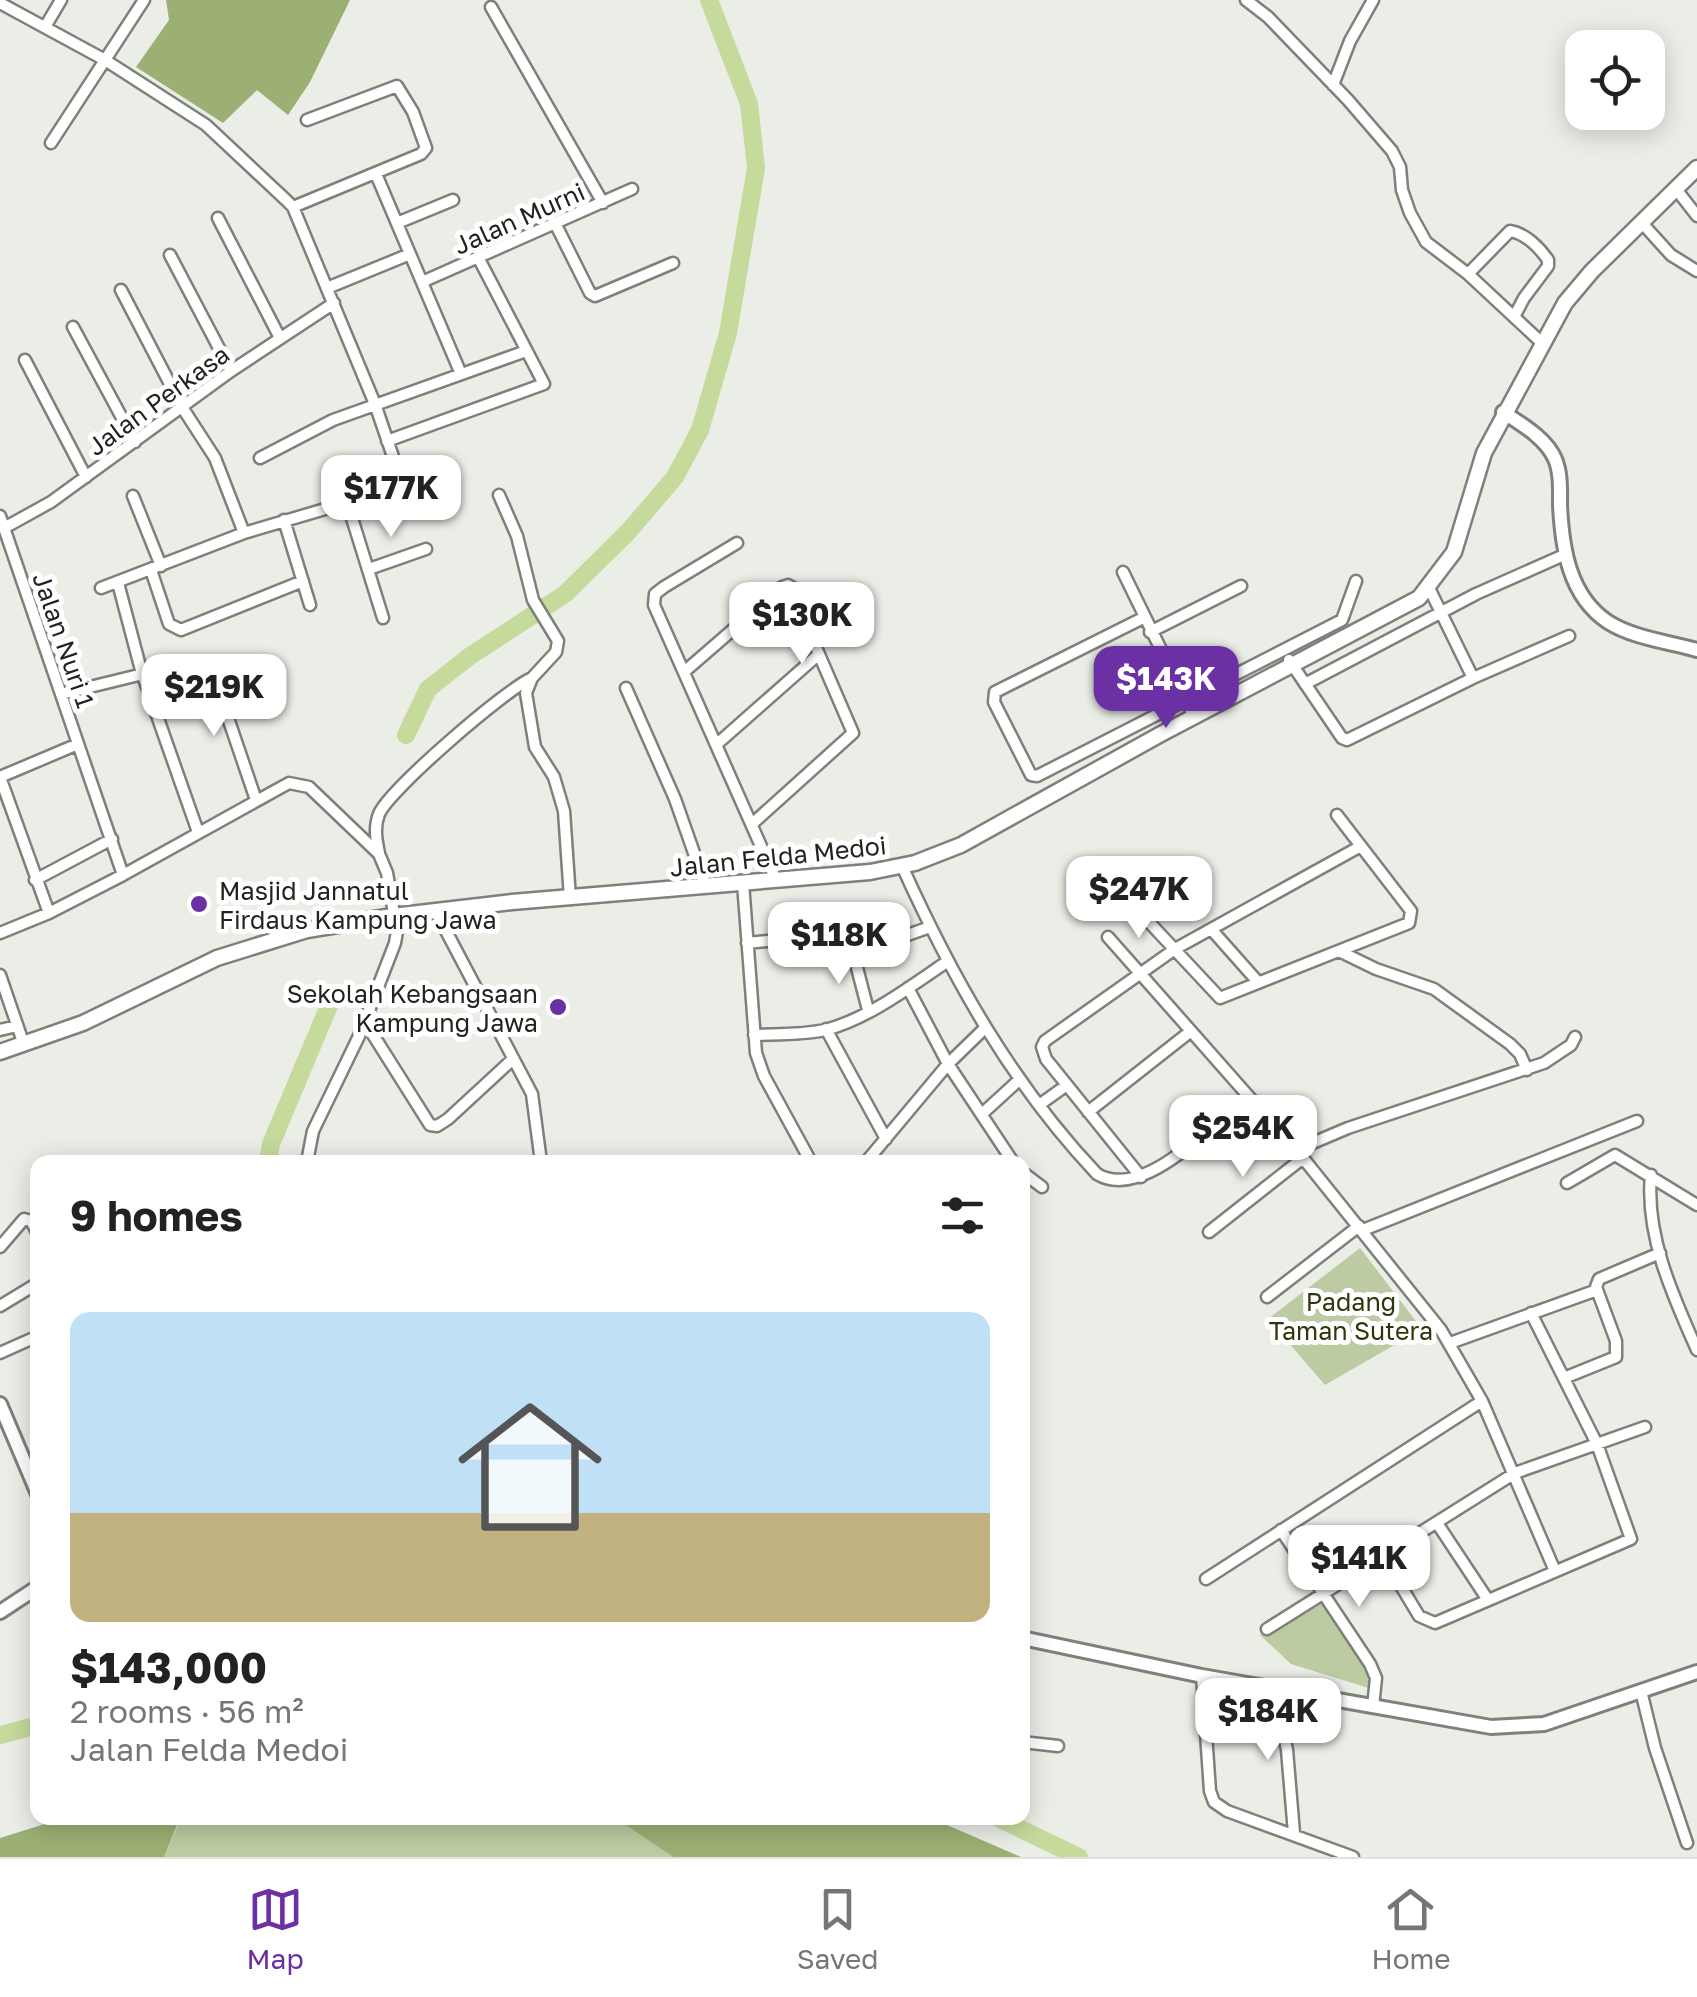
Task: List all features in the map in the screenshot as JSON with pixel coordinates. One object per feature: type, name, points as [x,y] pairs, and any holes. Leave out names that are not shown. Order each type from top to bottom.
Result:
[{"type":"main road","name":"Jalan Felda Medoi","points":[[0,1052],[83,1023],[240,949],[307,930],[435,910],[812,879],[902,866],[962,845],[1194,717],[1408,606],[1429,588],[1454,552],[1478,469],[1504,412],[1573,292],[1697,168]]},
{"type":"street","points":[[45,27],[62,0]]},
{"type":"street","points":[[51,143],[144,0]]},
{"type":"street","points":[[1246,0],[1268,17],[1333,85],[1397,158],[1404,198],[1418,232],[1542,343]]},
{"type":"street","points":[[1333,85],[1350,41],[1373,0]]},
{"type":"street","points":[[0,20],[4,5],[105,60],[223,138],[293,208],[375,404],[403,486],[244,533],[100,588]]},
{"type":"street","points":[[491,6],[603,202]]},
{"type":"street","points":[[293,208],[422,154],[426,148],[402,89],[391,86],[307,120]]},
{"type":"street","points":[[376,174],[461,374]]},
{"type":"street","name":"Jalan Murni","points":[[422,282],[632,189]]},
{"type":"street","points":[[1676,189],[1697,216]]},
{"type":"street","points":[[398,223],[452,200]]},
{"type":"street","points":[[218,218],[280,338]]},
{"type":"street","points":[[1642,222],[1670,255],[1697,270]]},
{"type":"street","points":[[556,225],[595,296],[673,263]]},
{"type":"street","points":[[1468,274],[1510,231],[1538,248],[1548,266],[1514,318]]},
{"type":"street","points":[[327,288],[410,254]]},
{"type":"street","points":[[170,255],[231,371]]},
{"type":"street","points":[[387,440],[544,384],[480,259]]},
{"type":"street","points":[[121,290],[182,406],[215,458],[244,533]]},
{"type":"street","name":"Jalan Perkasa","points":[[2,522],[51,502],[231,371],[334,303]]},
{"type":"street","points":[[74,326],[135,442]]},
{"type":"street","points":[[260,458],[333,420],[526,351]]},
{"type":"street","points":[[25,360],[86,477]]},
{"type":"street","points":[[1504,412],[1541,440],[1554,458],[1564,554],[1582,594],[1604,620],[1620,628],[1697,650]]},
{"type":"street","points":[[308,1155],[313,1131],[364,1022],[395,943],[387,873],[375,830],[383,807],[414,773],[496,700],[532,678],[556,652],[556,635],[528,588],[517,536],[499,494]]},
{"type":"street","points":[[132,496],[156,568],[169,624],[181,630],[303,581]]},
{"type":"street","points":[[347,502],[383,618]]},
{"type":"street","points":[[284,520],[310,605]]},
{"type":"street","name":"Jalan Nuri 1","points":[[2,522],[123,875]]},
{"type":"street","points":[[737,544],[664,587],[654,597],[656,610],[776,880]]},
{"type":"street","points":[[368,569],[426,549]]},
{"type":"street","points":[[1305,684],[1476,594],[1564,554]]},
{"type":"street","points":[[1123,572],[1194,717]]},
{"type":"street","points":[[1143,618],[994,692],[994,702],[1030,773],[1037,776],[1344,618],[1356,581]]},
{"type":"street","points":[[118,583],[142,672],[198,832]]},
{"type":"street","points":[[684,672],[785,586],[795,589],[853,733],[752,824]]},
{"type":"street","points":[[1150,632],[1241,586]]},
{"type":"street","points":[[1429,588],[1473,678]]},
{"type":"street","points":[[1283,651],[1347,740],[1569,636]]},
{"type":"street","points":[[716,744],[819,654]]},
{"type":"street","points":[[210,664],[256,800]]},
{"type":"street","points":[[61,694],[142,672]]},
{"type":"street","points":[[532,678],[526,694],[527,710],[534,748],[559,789],[570,898]]},
{"type":"street","points":[[626,688],[675,799],[706,886]]},
{"type":"street","points":[[49,913],[0,777],[78,744]]},
{"type":"street","points":[[0,933],[123,875],[289,783],[309,787],[379,854]]},
{"type":"street","points":[[1133,905],[1218,998],[1405,926],[1412,920],[1411,911],[1337,815]]},
{"type":"street","points":[[35,880],[112,839]]},
{"type":"street","points":[[1141,1177],[1044,1055],[1045,1041],[1175,949],[1362,846]]},
{"type":"street","points":[[902,866],[984,1029],[1019,1080],[1096,1174],[1116,1181],[1141,1177],[1177,1156],[1247,1095]]},
{"type":"street","points":[[744,883],[754,1036],[764,1076],[808,1155]]},
{"type":"street","points":[[435,910],[534,1101],[541,1155]]},
{"type":"street","points":[[854,954],[930,927]]},
{"type":"street","points":[[1211,929],[1258,982]]},
{"type":"street","points":[[747,943],[844,932],[851,936],[868,1010]]},
{"type":"street","points":[[1108,937],[1299,1154],[1450,1343],[1482,1401],[1555,1571]]},
{"type":"street","points":[[1338,951],[1376,969],[1434,988],[1510,1044],[1527,1070]]},
{"type":"street","points":[[754,1036],[826,1030],[908,988],[948,961]]},
{"type":"street","points":[[0,975],[24,1045]]},
{"type":"street","points":[[908,988],[948,1064],[1009,1155]]},
{"type":"street","points":[[364,1022],[430,1125],[438,1126],[448,1119],[513,1059]]},
{"type":"street","points":[[0,1030],[18,1026]]},
{"type":"street","points":[[872,1155],[948,1064],[984,1029]]},
{"type":"street","points":[[826,1030],[886,1139]]},
{"type":"street","points":[[1088,1112],[1192,1031]]},
{"type":"street","points":[[1209,1232],[1299,1154],[1362,1123],[1527,1070],[1558,1056],[1574,1036]]},
{"type":"street","points":[[982,1113],[1019,1080]]},
{"type":"street","points":[[1039,1105],[1067,1085]]},
{"type":"street","points":[[1267,1297],[1361,1228],[1637,1121]]},
{"type":"street","points":[[1567,1183],[1615,1155],[1697,1205]]},
{"type":"street","points":[[1651,1175],[1650,1204],[1660,1253],[1697,1350]]},
{"type":"street","points":[[1030,1178],[1042,1188]]},
{"type":"street","points":[[0,1247],[24,1219],[30,1221]]},
{"type":"street","points":[[1564,1378],[1616,1358],[1616,1342],[1596,1283],[1605,1275],[1660,1253]]},
{"type":"street","points":[[0,1306],[30,1287]]},
{"type":"street","points":[[1450,1343],[1597,1290]]},
{"type":"street","points":[[1382,1556],[1418,1616],[1427,1622],[1444,1621],[1632,1537],[1596,1444],[1531,1313]]},
{"type":"street","points":[[0,1354],[30,1340]]},
{"type":"street","points":[[1206,1579],[1482,1401]]},
{"type":"street","points":[[0,1404],[30,1475]]},
{"type":"street","points":[[1266,1629],[1514,1473],[1645,1427]]},
{"type":"street","points":[[1437,1522],[1488,1600]]},
{"type":"street","points":[[1281,1530],[1374,1670],[1373,1707]]},
{"type":"street","points":[[0,1612],[30,1592]]},
{"type":"street","points":[[1030,1640],[1202,1676],[1506,1727],[1544,1724],[1697,1672]]},
{"type":"street","points":[[1202,1676],[1212,1798],[1227,1811],[1353,1857]]},
{"type":"street","points":[[1275,1688],[1287,1750],[1294,1833]]},
{"type":"street","points":[[1641,1691],[1654,1748],[1687,1843]]},
{"type":"street","points":[[1030,1743],[1058,1746]]},
{"type":"green space","points":[[166,0],[350,0],[310,82],[288,115],[257,90],[223,123],[136,67],[169,20]]},
{"type":"green space","name":"Padang Taman Sutera","points":[[1360,1248],[1422,1329],[1325,1385],[1268,1319]]},
{"type":"green space","points":[[1324,1593],[1370,1664],[1375,1690],[1291,1664],[1260,1635]]},
{"type":"green space","points":[[42,1825],[177,1825],[164,1857],[0,1857],[0,1838]]},
{"type":"green space","points":[[178,1825],[625,1825],[673,1857],[164,1857]]},
{"type":"green space","points":[[625,1825],[947,1825],[1021,1857],[673,1857]]},
{"type":"waterway","points":[[406,735],[428,689],[470,656],[565,594],[628,532],[675,477],[700,430],[728,333],[756,168],[749,104],[709,0]]},
{"type":"waterway","points":[[269,1155],[333,996]]},
{"type":"waterway","points":[[0,1735],[30,1727]]},
{"type":"waterway","points":[[1013,1825],[1079,1857]]},
{"type":"place","name":"Masjid Jannatul Firdaus Kampung Jawa","points":[[199,904]]},
{"type":"place","name":"Sekolah Kebangsaan Kampung Jawa","points":[[558,1007]]}]
